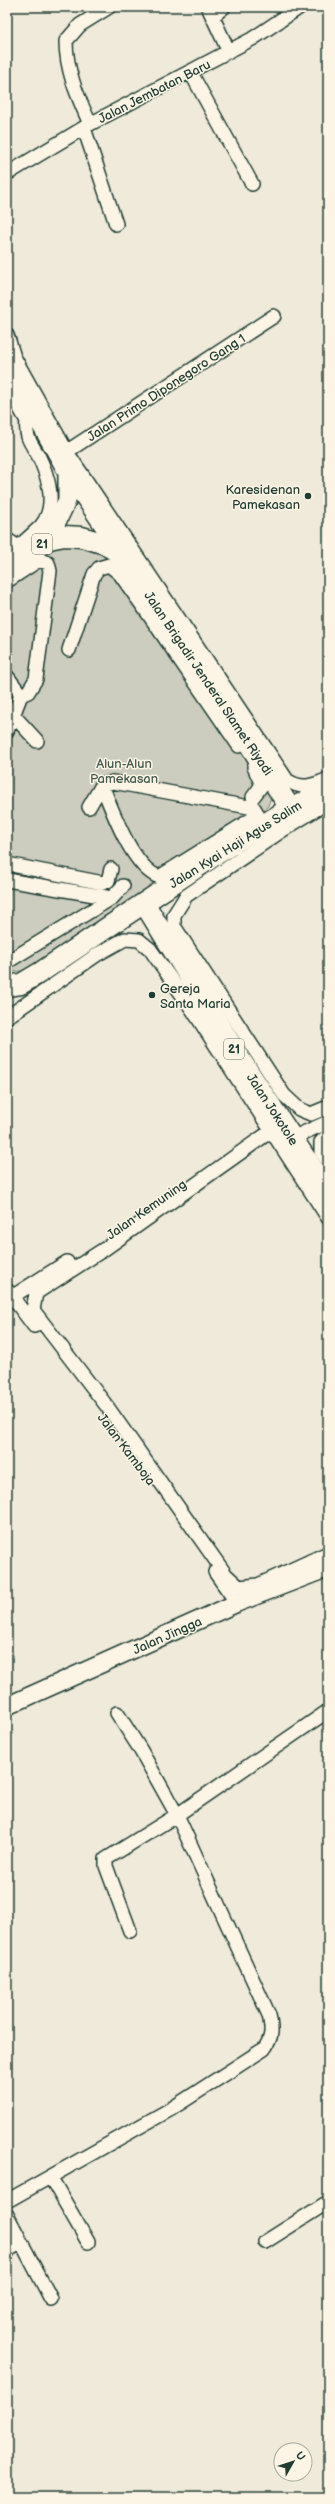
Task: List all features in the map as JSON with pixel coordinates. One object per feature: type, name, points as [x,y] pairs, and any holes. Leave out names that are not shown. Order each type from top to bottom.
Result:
[{"type":"highway","name":"21","points":[[7,568],[50,540],[64,536],[82,537],[105,544],[126,558]]},
{"type":"highway","name":"Jalan Brigadir Jenderal Slamet Riyadi","points":[[126,558],[195,659],[290,808]]},
{"type":"highway","name":"Jalan Kyai Haji Agus Salim","points":[[7,986],[21,984],[41,972],[290,808]]},
{"type":"highway","name":"Jalan Jokotole","points":[[144,903],[271,1124],[292,1138],[328,1192]]},
{"type":"main road","points":[[7,365],[33,410],[62,454],[66,472],[67,501],[50,540]]},
{"type":"main road","points":[[66,472],[126,558]]},
{"type":"main road","name":"Jalan Kyai Haji Agus Salim","points":[[290,808],[328,787]]},
{"type":"main road","name":"Jalan Jingga","points":[[8,1704],[237,1603],[328,1568]]},
{"type":"street","points":[[109,7],[80,25],[66,41],[69,71],[116,224]]},
{"type":"street","points":[[224,7],[211,11],[229,52]]},
{"type":"street","name":"Jalan Jembatan Baru","points":[[7,174],[87,126],[229,52],[300,7]]},
{"type":"street","points":[[191,73],[252,184]]},
{"type":"street","name":"Jalan Primo Diponegoro Gang 1","points":[[62,454],[274,316]]},
{"type":"street","points":[[7,335],[14,357],[62,454],[287,780],[302,787],[328,779]]},
{"type":"street","points":[[7,386],[27,421],[25,433],[43,466],[51,492],[48,510],[42,525],[18,547],[9,541],[7,542]]},
{"type":"street","points":[[7,581],[39,560],[48,563],[50,571],[36,679],[28,692],[21,695],[7,731]]},
{"type":"street","points":[[69,650],[94,574],[99,568],[109,565],[120,574],[258,773],[262,784],[253,797]]},
{"type":"street","points":[[7,676],[21,695]]},
{"type":"street","points":[[14,716],[36,741]]},
{"type":"street","points":[[89,807],[102,785],[113,782],[254,808],[257,813],[252,819],[159,877],[153,875],[139,859],[117,824],[102,785]]},
{"type":"street","points":[[328,802],[283,830],[186,896],[174,915],[174,926],[284,1095],[298,1109],[311,1114],[328,1107]]},
{"type":"street","points":[[7,864],[103,883],[108,880],[112,869]]},
{"type":"street","points":[[7,880],[112,898]]},
{"type":"street","points":[[7,962],[112,898],[123,886]]},
{"type":"street","points":[[7,1017],[98,954],[125,939],[139,940],[150,949],[271,1124],[328,1218]]},
{"type":"street","points":[[292,1138],[328,1122]]},
{"type":"street","points":[[271,1124],[106,1248],[36,1293],[33,1310],[106,1405],[226,1574],[239,1587],[258,1586],[328,1553]]},
{"type":"street","name":"Jalan Kemuning","points":[[9,1296],[114,1232],[271,1124]]},
{"type":"street","points":[[328,1135],[322,1142],[321,1152],[328,1162]]},
{"type":"street","name":"Jalan Kamboja","points":[[9,1296],[160,1492],[237,1603]]},
{"type":"street","points":[[130,1931],[106,1866],[106,1859],[177,1815],[328,1710]]},
{"type":"street","points":[[7,2201],[51,2178],[220,2078],[264,2049],[271,2041],[272,2029],[265,2008],[177,1815],[140,1749],[117,1713]]},
{"type":"street","points":[[51,2178],[88,2242]]},
{"type":"street","points":[[265,2242],[328,2202]]},
{"type":"street","points":[[7,2215],[51,2299]]},
{"type":"street","points":[[7,2251],[21,2242]]},
{"type":"green space","name":"Alun-Alun Pamekasan","points":[[97,532],[269,783],[271,797],[268,806],[215,852],[44,963],[23,971],[7,972],[7,572],[56,536]]},
{"type":"place","name":"Karesidenan Pamekasan","points":[[308,496]]},
{"type":"place","name":"Gereja Santa Maria","points":[[152,995]]}]
